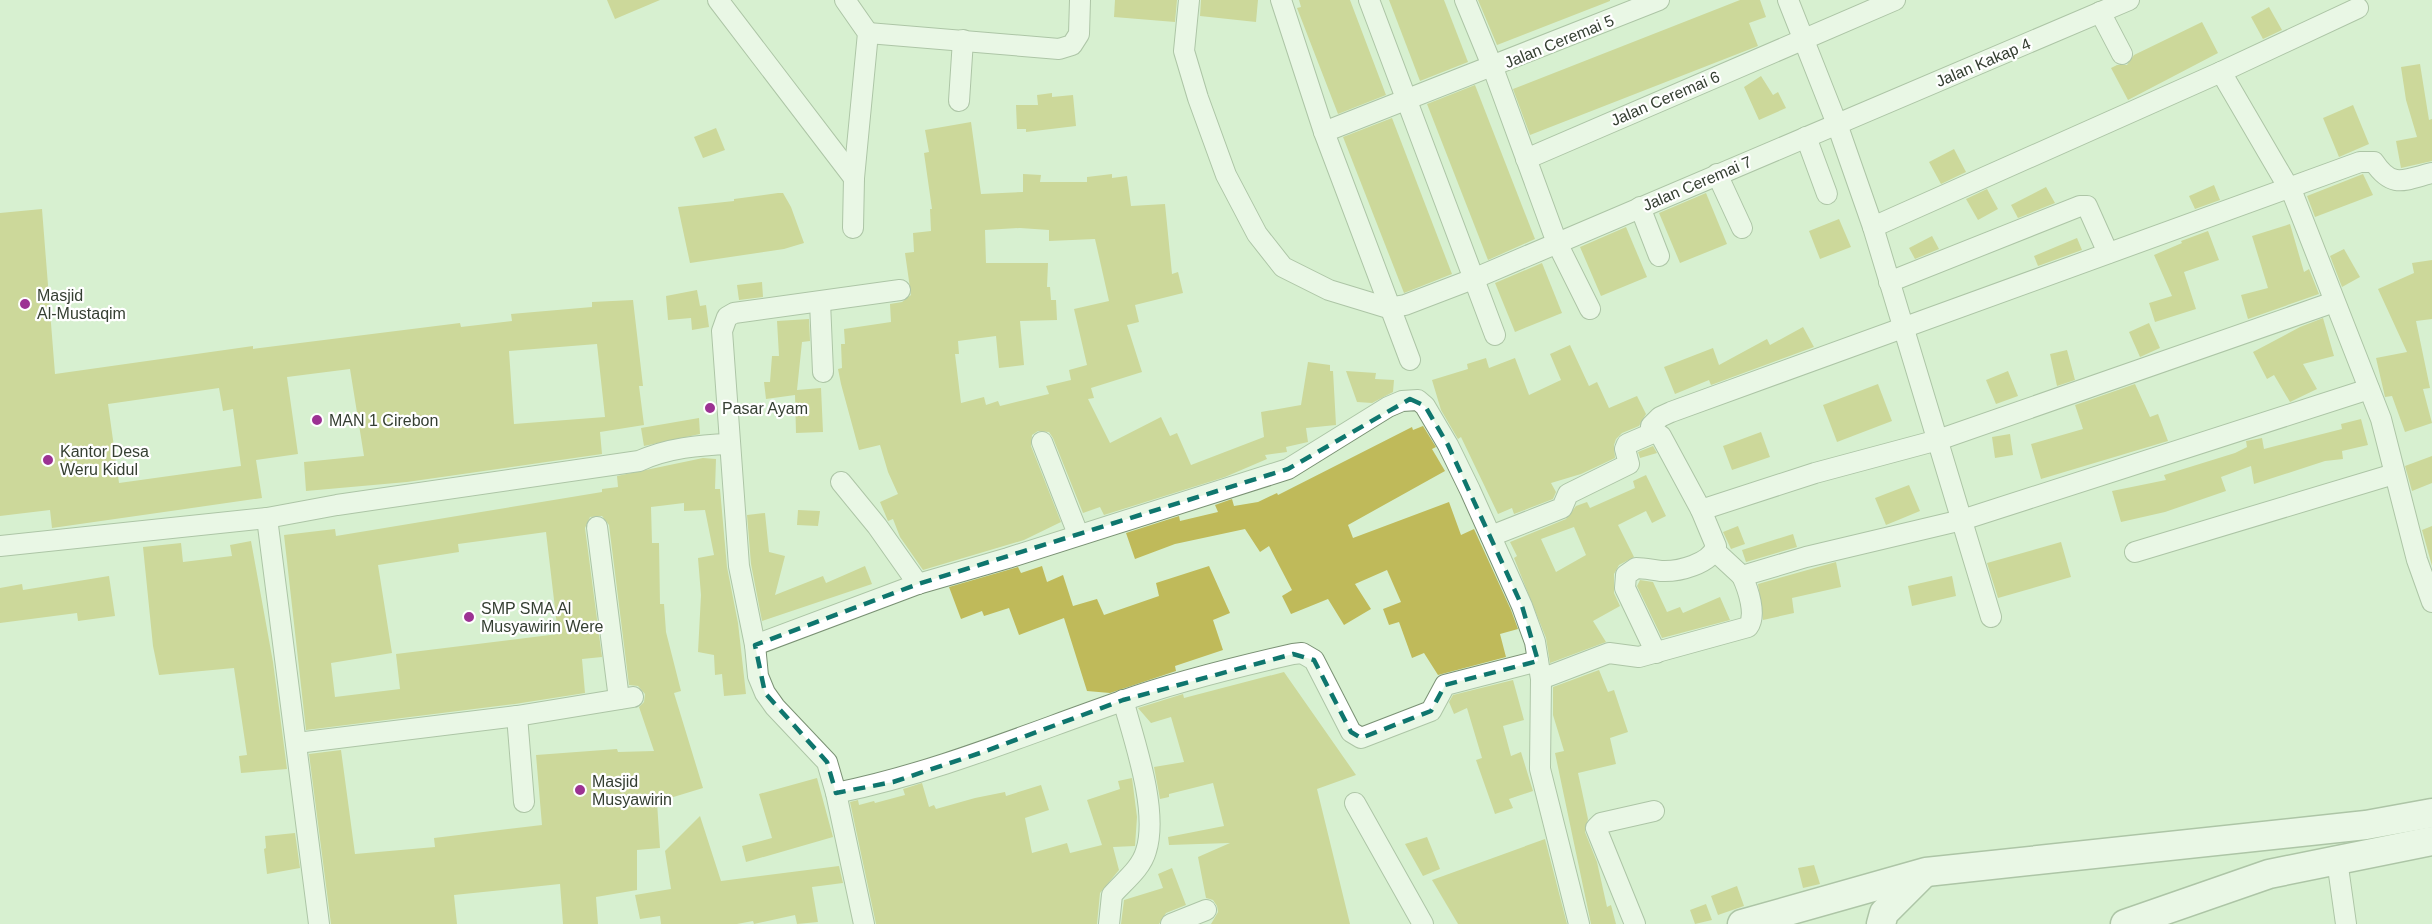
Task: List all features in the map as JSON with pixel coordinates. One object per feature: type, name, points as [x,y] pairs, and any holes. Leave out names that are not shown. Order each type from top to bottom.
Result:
[{"type":"highway","points":[[1742,924],[1926,872],[2366,825],[2432,813]]},
{"type":"highway","points":[[2125,924],[2269,874],[2432,841]]},
{"type":"highway","points":[[1881,924],[1884,913],[1926,872]]},
{"type":"highway","points":[[1773,914],[1816,924]]},
{"type":"street","points":[[718,0],[855,178]]},
{"type":"street","points":[[845,0],[868,33],[855,178],[853,228]]},
{"type":"street","points":[[868,33],[1059,49],[1072,45],[1079,34],[1080,0]]},
{"type":"street","points":[[1189,0],[1184,51],[1190,75],[1226,175],[1257,234],[1287,270],[1329,290],[1388,308]]},
{"type":"street","points":[[1281,0],[1324,132],[1388,308],[1410,360]]},
{"type":"street","points":[[1369,0],[1495,334]]},
{"type":"street","points":[[1465,0],[1493,68],[1557,243],[1590,309]]},
{"type":"street","name":"Jalan Ceremai 5","points":[[1324,132],[1406,98],[1493,68],[1659,0]]},
{"type":"street","points":[[1788,0],[1837,124],[1873,226],[1991,617]]},
{"type":"street","name":"Jalan Ceremai 6","points":[[1526,159],[1895,0]]},
{"type":"street","name":"Jalan Kakap 4","points":[[1837,124],[2129,0]]},
{"type":"street","points":[[1873,226],[2221,72],[2358,8]]},
{"type":"street","points":[[2100,12],[2122,54]]},
{"type":"street","points":[[959,101],[963,40]]},
{"type":"street","points":[[2221,72],[2288,187],[2381,419],[2417,560],[2432,602]]},
{"type":"street","name":"Jalan Ceremai 7","points":[[1388,308],[1406,305],[1473,279],[1837,124]]},
{"type":"street","points":[[1806,137],[1827,194]]},
{"type":"street","points":[[1652,433],[1651,426],[1660,417],[2366,160],[2374,162],[2386,178],[2393,181],[2432,173]]},
{"type":"street","points":[[1717,174],[1742,228]]},
{"type":"street","points":[[1889,282],[2080,206],[2087,206],[2108,253]]},
{"type":"street","points":[[1640,207],[1659,256]]},
{"type":"street","points":[[864,924],[836,793],[827,762],[765,693],[758,676],[755,645],[739,566],[722,331],[727,317],[745,311],[900,290]]},
{"type":"street","points":[[820,302],[823,372]]},
{"type":"street","points":[[1701,510],[1815,473],[1938,440],[2334,302]]},
{"type":"street","points":[[1742,576],[1806,557],[1962,520],[2369,389]]},
{"type":"street","points":[[755,645],[918,584],[1008,558],[1288,469],[1388,407],[1410,399],[1418,400],[1425,406],[1448,445],[1522,606],[1540,670],[1540,769],[1579,924]]},
{"type":"street","points":[[1491,536],[1562,508],[1568,494],[1627,466],[1630,460],[1625,446],[1658,432],[1701,510],[1716,546],[1715,551],[1707,560],[1687,567],[1661,571],[1636,568],[1626,575],[1625,588],[1656,653]]},
{"type":"street","points":[[1042,442],[1078,534]]},
{"type":"street","points":[[0,546],[267,518],[337,505],[639,461],[653,455],[706,445],[730,444]]},
{"type":"street","points":[[2135,552],[2394,474]]},
{"type":"street","points":[[841,482],[877,526],[918,584]]},
{"type":"street","points":[[267,518],[319,924]]},
{"type":"street","points":[[297,743],[518,716],[626,698],[597,527]]},
{"type":"street","points":[[836,793],[893,782],[972,756],[1123,700],[1219,671],[1302,653],[1314,660],[1351,732],[1361,738],[1431,711],[1445,685],[1540,670],[1609,653],[1639,657],[1748,627],[1752,618],[1742,576],[1715,551]]},
{"type":"street","points":[[1109,924],[1112,895],[1127,881],[1146,852],[1149,810],[1143,772],[1123,700]]},
{"type":"street","points":[[518,716],[524,802]]},
{"type":"street","points":[[1355,803],[1423,924]]},
{"type":"street","points":[[1635,924],[1596,828],[1601,823],[1654,811]]},
{"type":"street","points":[[2337,860],[2346,924]]},
{"type":"street","points":[[1171,924],[1206,910]]},
{"type":"highlighted area","points":[[1410,399],[1425,406],[1448,445],[1522,606],[1538,661],[1445,685],[1431,711],[1361,738],[1351,732],[1314,660],[1293,654],[1123,700],[983,752],[893,782],[836,793],[827,762],[765,693],[755,645],[918,584],[1288,469]]},
{"type":"building","points":[[607,0],[660,0],[615,19]]},
{"type":"building","points":[[1115,0],[1177,0],[1175,22],[1114,17]]},
{"type":"building","points":[[1201,0],[1258,0],[1256,22],[1200,16]]},
{"type":"building","points":[[1299,0],[1350,0],[1386,95],[1338,114],[1297,8],[1301,7]]},
{"type":"building","points":[[1389,0],[1444,0],[1468,62],[1420,81]]},
{"type":"building","points":[[1478,0],[1610,0],[1610,1],[1497,45]]},
{"type":"building","points":[[1740,0],[1760,0],[1766,17],[1749,23],[1758,46],[1530,135],[1513,89]]},
{"type":"building","points":[[2269,7],[2282,30],[2263,39],[2251,17]]},
{"type":"building","points":[[2202,22],[2218,53],[2128,100],[2111,68],[2117,65],[2127,65],[2134,55]]},
{"type":"building","points":[[2420,64],[2429,120],[2432,119],[2432,161],[2401,168],[2396,141],[2417,137],[2406,100],[2401,67]]},
{"type":"building","points":[[1761,76],[1773,95],[1778,92],[1786,108],[1759,120],[1744,87]]},
{"type":"building","points":[[1475,85],[1535,239],[1488,260],[1427,104]]},
{"type":"building","points":[[1052,93],[1052,97],[1073,95],[1076,126],[1026,132],[1026,129],[1017,129],[1016,105],[1038,105],[1037,95]]},
{"type":"building","points":[[2353,105],[2369,144],[2339,157],[2323,118]]},
{"type":"building","points":[[1392,118],[1452,274],[1404,293],[1343,137]]},
{"type":"building","points":[[971,122],[981,194],[1023,192],[1023,174],[1041,175],[1040,182],[1087,182],[1087,177],[1112,174],[1112,178],[1127,176],[1131,206],[1165,204],[1172,274],[1178,272],[1183,293],[1135,305],[1139,322],[1127,325],[1142,372],[1091,388],[1094,398],[1088,399],[1110,443],[1161,417],[1170,436],[1177,433],[1191,465],[1264,437],[1261,412],[1301,405],[1308,362],[1330,365],[1330,371],[1333,371],[1336,425],[1306,428],[1308,442],[1286,447],[1287,452],[1265,455],[1267,459],[1225,477],[1104,515],[1100,507],[1083,513],[1053,438],[1049,432],[1038,431],[1032,435],[1031,446],[1061,522],[1024,540],[923,570],[900,537],[893,519],[888,521],[880,502],[898,494],[888,472],[880,445],[859,450],[838,369],[842,368],[841,344],[845,344],[844,329],[891,322],[890,304],[902,302],[911,295],[905,253],[914,252],[913,233],[931,231],[930,209],[932,209],[924,153],[929,152],[925,130]],"holes":[[[1020,228],[1049,230],[1049,241],[1095,239],[1109,301],[1074,309],[1087,365],[1069,370],[1071,380],[1046,386],[1049,394],[1000,406],[998,401],[986,405],[984,397],[961,403],[955,354],[959,354],[958,341],[996,336],[999,368],[1024,365],[1020,321],[1057,320],[1056,300],[1051,300],[1050,287],[1047,287],[1048,263],[986,263],[985,230]]]},
{"type":"building","points":[[716,128],[725,150],[703,158],[694,137]]},
{"type":"building","points":[[1954,149],[1966,172],[1941,184],[1929,162]]},
{"type":"building","points":[[2363,174],[2373,195],[2315,217],[2307,196]]},
{"type":"building","points":[[2214,185],[2220,200],[2195,209],[2189,196]]},
{"type":"building","points":[[2046,187],[2055,203],[2018,218],[2011,205]]},
{"type":"building","points":[[1987,189],[1998,209],[1978,220],[1966,199]]},
{"type":"building","points":[[783,193],[791,207],[804,243],[784,249],[690,263],[678,207],[734,201],[734,199]]},
{"type":"building","points":[[1706,193],[1727,244],[1680,263],[1659,213]]},
{"type":"building","points":[[42,209],[55,374],[253,346],[253,349],[460,323],[461,327],[512,321],[511,314],[592,307],[592,302],[633,300],[643,386],[639,386],[644,425],[600,432],[602,454],[407,482],[306,491],[304,462],[364,456],[350,369],[287,377],[298,454],[256,460],[262,498],[52,528],[50,510],[0,516],[0,213]],"holes":[[[597,344],[605,417],[514,424],[509,351]],[[219,388],[223,411],[233,409],[241,466],[119,483],[108,404]]]},
{"type":"building","points":[[1839,219],[1851,247],[1820,259],[1809,231]]},
{"type":"building","points":[[2290,224],[2304,272],[2309,269],[2319,294],[2248,319],[2241,295],[2268,288],[2252,236]]},
{"type":"building","points":[[1626,227],[1647,277],[1601,296],[1580,247]]},
{"type":"building","points":[[2208,231],[2219,260],[2184,272],[2196,309],[2155,322],[2149,303],[2172,296],[2154,255],[2182,243],[2181,241]]},
{"type":"building","points":[[1932,236],[1939,249],[1915,259],[1909,248]]},
{"type":"building","points":[[2077,238],[2082,250],[2038,266],[2034,256]]},
{"type":"building","points":[[2344,249],[2360,277],[2342,287],[2330,256]]},
{"type":"building","points":[[2432,260],[2432,319],[2416,321],[2430,388],[2423,389],[2432,423],[2405,432],[2392,396],[2385,397],[2376,358],[2407,352],[2378,289],[2414,273],[2412,263]]},
{"type":"building","points":[[1542,263],[1562,313],[1515,332],[1495,283]]},
{"type":"building","points":[[762,282],[763,297],[739,300],[737,285]]},
{"type":"building","points":[[697,290],[700,306],[706,305],[709,327],[692,330],[691,318],[668,320],[666,296]]},
{"type":"building","points":[[2323,318],[2334,356],[2303,364],[2317,389],[2290,402],[2274,375],[2267,379],[2253,352],[2300,327]]},
{"type":"building","points":[[809,319],[810,341],[802,342],[797,390],[821,388],[823,432],[796,433],[795,395],[766,399],[764,382],[770,382],[772,356],[779,356],[777,321]]},
{"type":"building","points":[[2149,323],[2160,348],[2140,357],[2129,332]]},
{"type":"building","points":[[1803,327],[1814,347],[1711,385],[1709,380],[1675,394],[1664,367],[1713,348],[1719,365],[1767,339],[1770,345]]},
{"type":"building","points":[[1570,345],[1589,386],[1597,382],[1609,408],[1637,396],[1646,414],[1639,426],[1622,433],[1616,439],[1615,458],[1581,474],[1551,483],[1556,492],[1553,499],[1514,514],[1512,508],[1498,514],[1461,437],[1458,439],[1441,410],[1432,380],[1468,369],[1467,364],[1486,358],[1489,368],[1515,358],[1529,395],[1561,380],[1550,354]]},
{"type":"building","points":[[2067,350],[2075,380],[2057,386],[2050,354]]},
{"type":"building","points":[[1346,371],[1376,373],[1375,379],[1394,380],[1393,392],[1372,403],[1357,402]]},
{"type":"building","points":[[2008,371],[2018,396],[1996,404],[1986,380]]},
{"type":"building","points":[[1878,384],[1892,421],[1837,442],[1823,405]]},
{"type":"building","points":[[2135,384],[2150,417],[2158,414],[2168,441],[2041,479],[2031,444],[2083,429],[2075,405]]},
{"type":"building","points":[[699,418],[700,434],[644,446],[641,428]]},
{"type":"building","points":[[2361,419],[2368,445],[2342,451],[2343,459],[2325,461],[2254,484],[2251,466],[2221,477],[2226,491],[2165,512],[2121,522],[2112,491],[2166,480],[2164,475],[2235,453],[2247,447],[2246,441],[2262,438],[2264,449],[2342,429],[2341,424]]},
{"type":"building","points":[[1423,426],[1436,447],[1432,449],[1445,471],[1348,525],[1353,538],[1449,502],[1461,535],[1474,529],[1518,629],[1500,634],[1506,657],[1438,675],[1424,653],[1412,658],[1399,622],[1389,625],[1383,609],[1401,602],[1387,570],[1355,584],[1371,609],[1344,625],[1328,599],[1291,614],[1282,596],[1292,590],[1269,546],[1260,552],[1245,529],[1175,544],[1135,559],[1126,533],[1179,516],[1180,521],[1218,512],[1215,505],[1232,499],[1234,506],[1258,502],[1277,493],[1278,495],[1412,427],[1413,430]]},
{"type":"building","points":[[1761,432],[1770,457],[1732,470],[1723,446]]},
{"type":"building","points":[[2010,434],[2013,455],[1995,458],[1992,437]]},
{"type":"building","points":[[1653,446],[1657,453],[1640,458],[1638,452]]},
{"type":"building","points":[[2432,456],[2432,483],[2412,491],[2405,466]]},
{"type":"building","points":[[703,458],[716,459],[715,489],[720,489],[727,567],[738,623],[746,694],[724,696],[722,674],[715,675],[714,655],[698,652],[701,595],[698,558],[714,555],[705,510],[684,511],[684,503],[651,507],[652,543],[659,543],[660,604],[664,604],[666,632],[681,691],[674,693],[703,788],[657,802],[660,848],[637,850],[637,890],[596,897],[598,924],[563,924],[560,884],[454,895],[457,924],[331,924],[309,754],[341,750],[355,854],[435,847],[434,838],[542,825],[536,755],[617,749],[618,752],[654,751],[639,707],[644,702],[645,694],[638,686],[629,685],[609,525],[602,516],[590,517],[585,528],[602,657],[582,659],[585,693],[306,730],[284,535],[335,529],[336,536],[602,492],[602,489],[618,487],[617,476]],"holes":[[[546,532],[558,634],[396,654],[400,689],[335,697],[331,663],[392,653],[378,565],[459,552],[458,544]]]},
{"type":"building","points":[[1646,475],[1666,516],[1652,523],[1646,511],[1618,525],[1634,557],[1619,565],[1614,574],[1614,593],[1620,606],[1593,621],[1606,642],[1550,663],[1546,638],[1514,558],[1517,556],[1510,542],[1566,519],[1576,506],[1587,502],[1590,508],[1635,488],[1633,481]],"holes":[[[1574,527],[1586,555],[1556,572],[1541,539]]]},
{"type":"building","points":[[1909,485],[1920,511],[1886,525],[1875,498]]},
{"type":"building","points":[[798,510],[820,511],[818,526],[797,525]]},
{"type":"building","points":[[765,513],[769,552],[785,556],[775,595],[823,576],[826,583],[865,566],[872,584],[762,621],[751,564],[747,515]]},
{"type":"building","points":[[1738,526],[1745,544],[1731,549],[1723,532]]},
{"type":"building","points":[[2432,526],[2432,566],[2422,530]]},
{"type":"building","points":[[1793,534],[1797,547],[1746,562],[1742,550]]},
{"type":"building","points":[[251,541],[273,662],[287,769],[241,773],[239,756],[247,755],[234,668],[159,675],[153,646],[143,547],[181,543],[183,562],[232,556],[230,545]]},
{"type":"building","points":[[2061,542],[2071,577],[1998,598],[1987,563]]},
{"type":"building","points":[[1836,562],[1841,587],[1792,598],[1794,613],[1763,620],[1758,584]]},
{"type":"building","points":[[1042,566],[1047,582],[1063,575],[1073,606],[1097,599],[1104,615],[1159,596],[1156,583],[1209,566],[1230,613],[1213,620],[1223,650],[1175,666],[1176,671],[1110,693],[1087,691],[1064,618],[1019,635],[1009,608],[984,616],[982,611],[961,619],[949,587],[1018,567],[1021,573]]},
{"type":"building","points":[[109,576],[115,616],[78,621],[77,613],[0,623],[0,588],[22,584],[23,590]]},
{"type":"building","points":[[1952,576],[1956,596],[1912,606],[1908,586]]},
{"type":"building","points":[[1640,580],[1653,582],[1667,612],[1680,607],[1683,613],[1720,597],[1730,620],[1662,638],[1637,586]]},
{"type":"building","points":[[1599,670],[1608,692],[1614,690],[1628,732],[1610,738],[1616,764],[1578,773],[1588,819],[1585,832],[1597,862],[1607,907],[1611,905],[1616,924],[1591,924],[1555,753],[1564,751],[1553,715],[1553,687]]},
{"type":"building","points":[[1284,672],[1356,775],[1317,789],[1350,924],[1211,924],[1218,912],[1217,906],[1213,900],[1206,898],[1198,857],[1230,843],[1169,845],[1168,837],[1224,826],[1213,783],[1169,794],[1169,797],[1160,799],[1154,767],[1184,762],[1171,717],[1151,723],[1138,708],[1183,694],[1184,698]]},
{"type":"building","points":[[1513,680],[1524,720],[1503,726],[1511,756],[1521,752],[1533,791],[1509,799],[1513,808],[1495,814],[1476,760],[1482,758],[1467,708],[1454,714],[1449,702],[1453,695]]},
{"type":"building","points":[[817,778],[833,837],[746,862],[742,846],[772,838],[759,794]]},
{"type":"building","points":[[1132,778],[1137,817],[1135,846],[1113,847],[1119,870],[1100,893],[1097,924],[876,924],[850,802],[858,800],[859,805],[874,801],[875,803],[905,795],[903,789],[922,783],[929,807],[934,805],[936,809],[1005,792],[1006,796],[1041,785],[1049,810],[1025,818],[1032,853],[1067,843],[1070,853],[1102,845],[1087,800],[1120,789],[1118,781]]},
{"type":"building","points":[[700,816],[721,881],[839,866],[843,883],[812,887],[818,922],[797,924],[795,915],[754,924],[753,921],[737,924],[661,924],[660,916],[640,919],[635,895],[671,889],[665,851]]},
{"type":"building","points":[[295,833],[300,868],[267,874],[265,836]]},
{"type":"building","points":[[1427,837],[1440,869],[1423,876],[1405,844]]},
{"type":"building","points":[[1545,839],[1567,924],[1458,924],[1432,880]]},
{"type":"building","points":[[1814,865],[1820,884],[1803,888],[1798,868]]},
{"type":"building","points":[[1172,868],[1186,905],[1166,913],[1159,924],[1121,924],[1124,900],[1163,888],[1158,874]]},
{"type":"building","points":[[1737,886],[1744,906],[1718,915],[1711,896]]},
{"type":"building","points":[[1706,904],[1712,920],[1695,924],[1690,910]]},
{"type":"place","name":"Masjid Al-Mustaqim","points":[[25,304]]},
{"type":"place","name":"Pasar Ayam","points":[[710,408]]},
{"type":"place","name":"MAN 1 Cirebon","points":[[317,420]]},
{"type":"place","name":"Kantor Desa Weru Kidul","points":[[48,460]]},
{"type":"place","name":"SMP SMA Al Musyawirin Were","points":[[469,617]]},
{"type":"place","name":"Masjid Musyawirin","points":[[580,790]]}]
